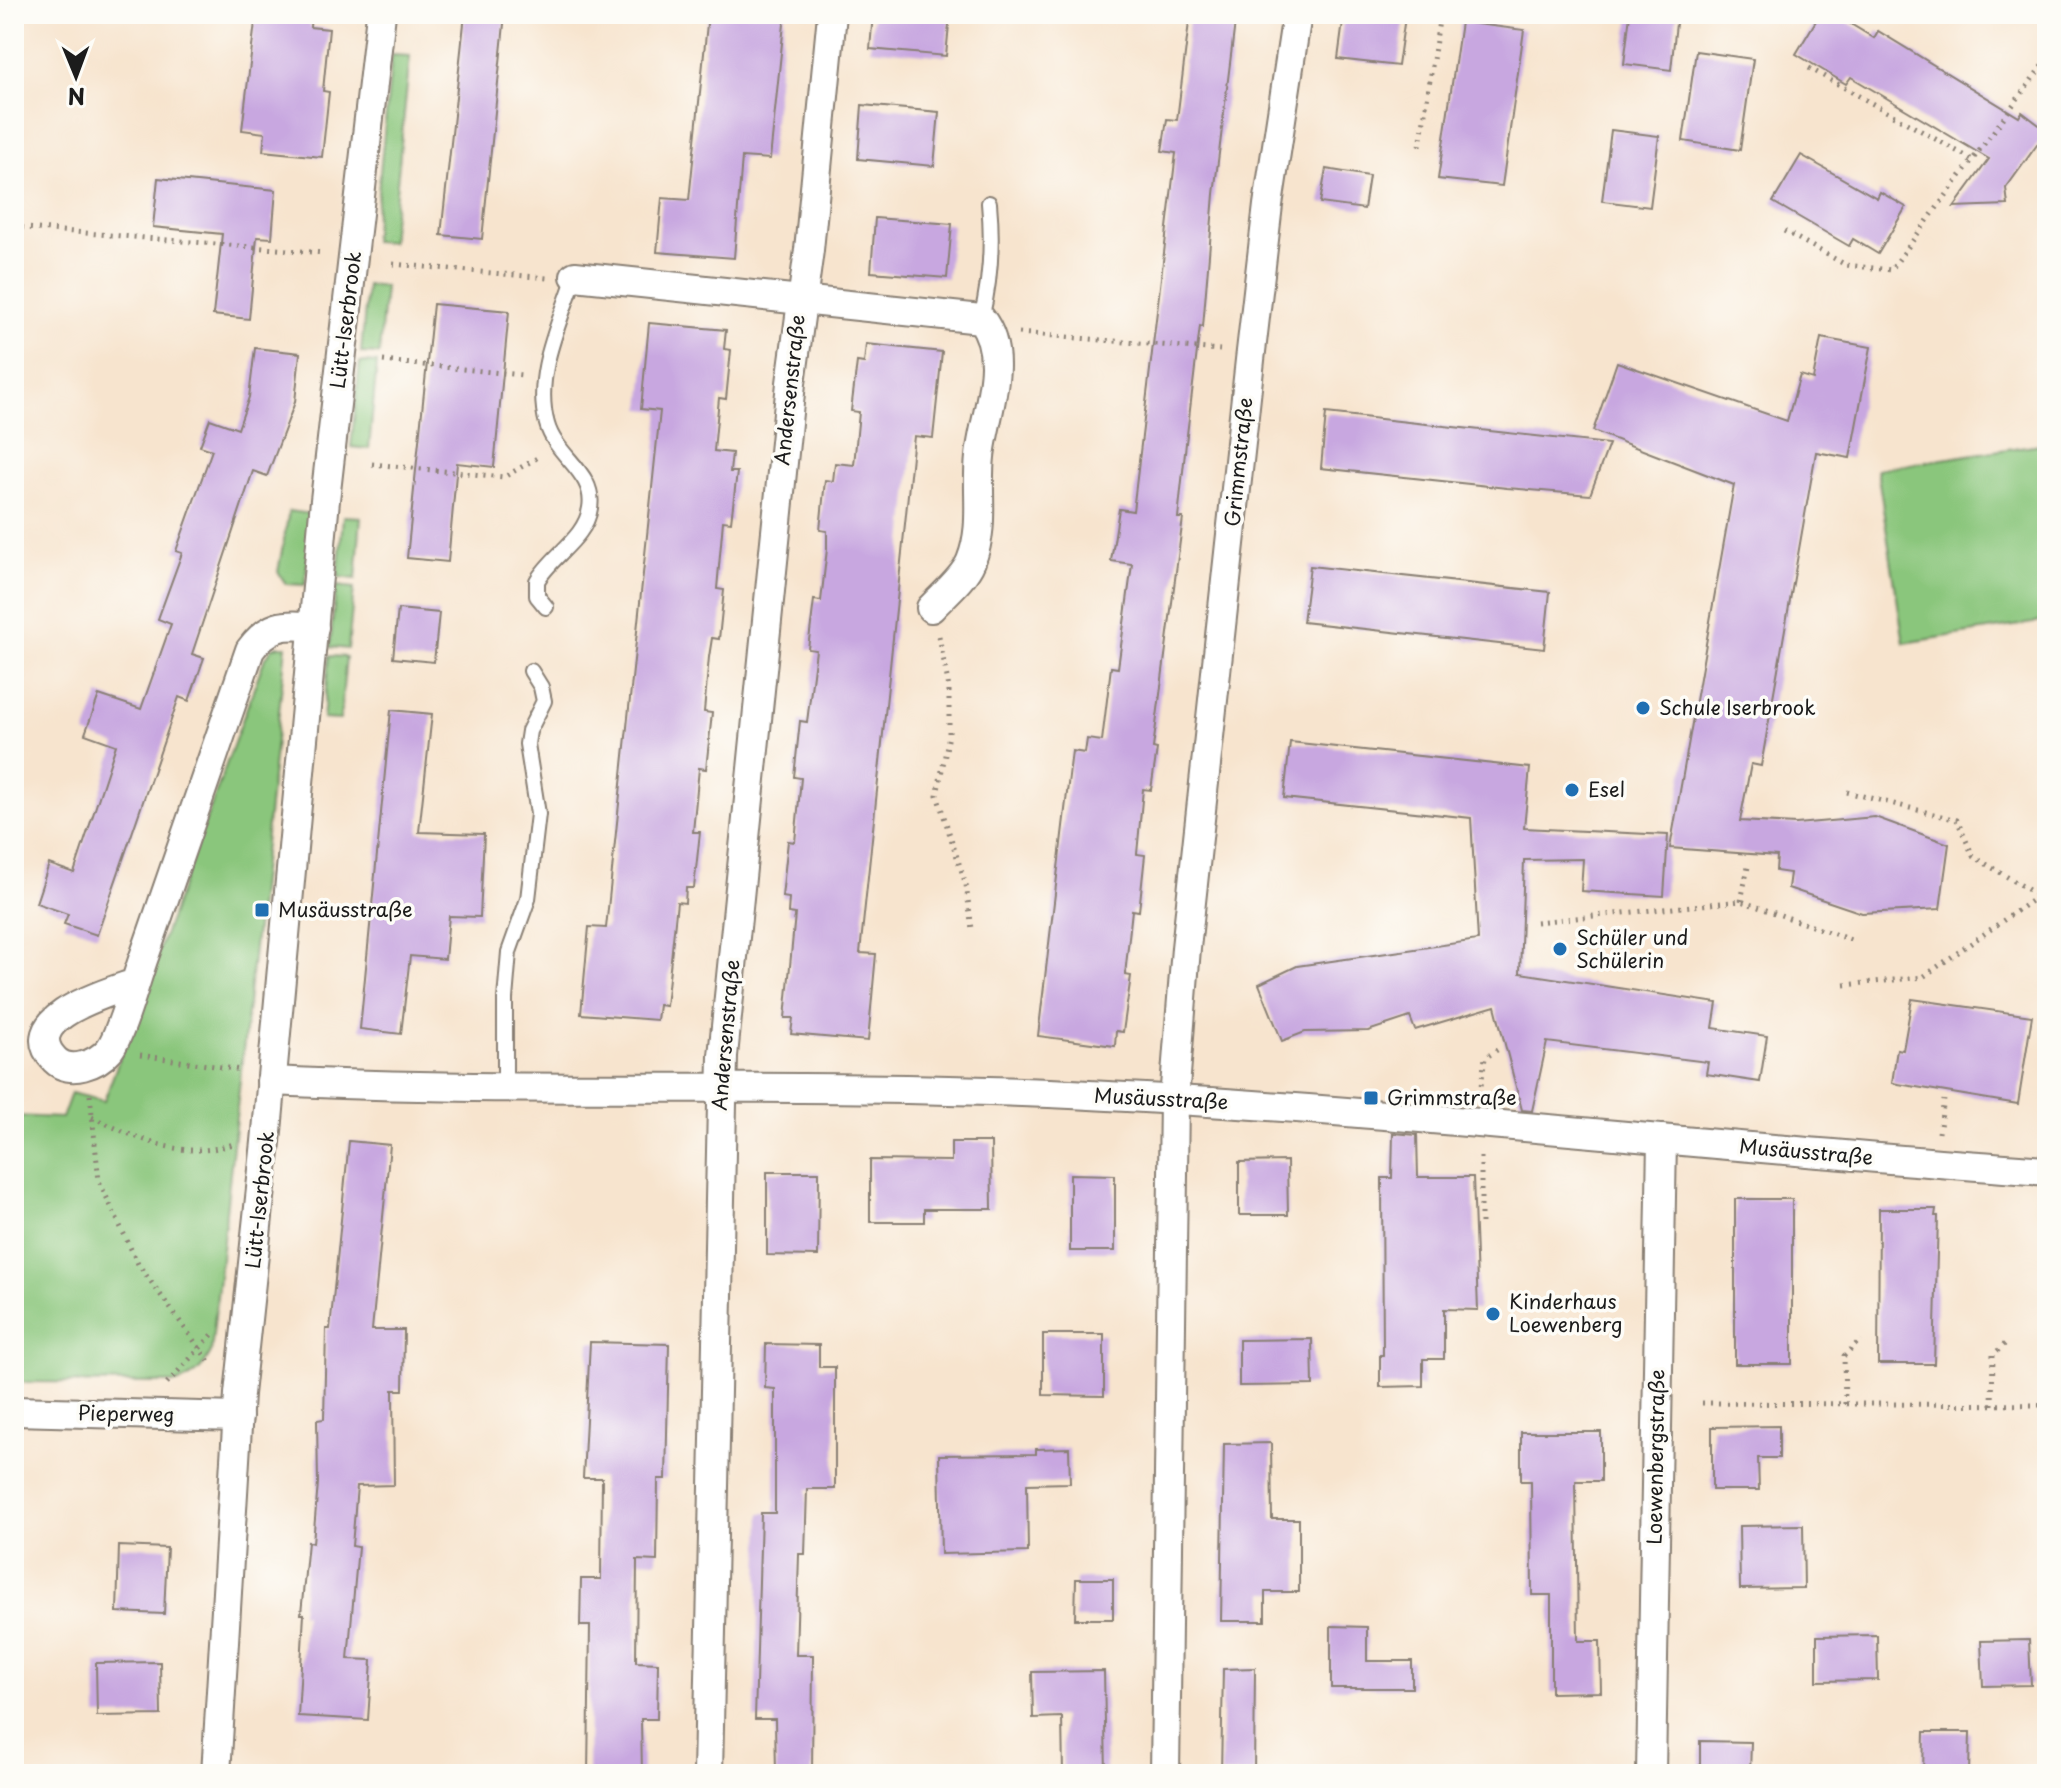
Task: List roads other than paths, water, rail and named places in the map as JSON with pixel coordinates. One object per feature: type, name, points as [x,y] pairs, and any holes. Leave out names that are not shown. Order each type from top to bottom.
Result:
[{"type":"street","name":"Lütt-Iserbrook","points":[[216,1774],[261,1076],[381,14]]},
{"type":"street","name":"Andersenstraße","points":[[708,1774],[721,1085],[800,299],[809,250],[832,14]]},
{"type":"street","name":"Grimmstraße","points":[[1165,1774],[1174,1100],[1186,948],[1253,329],[1297,14]]},
{"type":"street","name":"Andersenstraße","points":[[575,276],[800,299],[985,325]]},
{"type":"street","points":[[931,608],[969,566],[977,543],[980,456],[993,392],[985,325]]},
{"type":"street","points":[[135,983],[68,1008],[55,1019],[48,1034],[49,1051],[57,1063],[72,1067],[98,1058],[135,983],[250,650],[261,635],[274,626],[314,627]]},
{"type":"street","name":"Musäusstraße","points":[[261,1076],[505,1086],[721,1085],[1174,1100],[1356,1110],[2047,1171]]},
{"type":"street","name":"Loewenbergstraße","points":[[1651,1774],[1662,1139]]},
{"type":"street","name":"Pieperweg","points":[[14,1411],[238,1417]]},
{"type":"lane","points":[[985,325],[993,241],[989,203]]},
{"type":"lane","points":[[546,607],[537,596],[537,581],[543,569],[584,527],[591,508],[589,489],[579,470],[556,447],[542,401],[542,377],[575,276]]},
{"type":"lane","points":[[505,1086],[505,999],[509,952],[528,899],[538,814],[527,744],[529,731],[544,701],[541,687],[531,671]]},
{"type":"place","name":"Schule Iserbrook","points":[[1643,708]]},
{"type":"place","name":"Esel","points":[[1572,790]]},
{"type":"place","name":"Musäusstraße","points":[[262,910]]},
{"type":"place","name":"Schüler und Schülerin","points":[[1560,949]]},
{"type":"place","name":"Grimmstraße","points":[[1371,1098]]},
{"type":"place","name":"Kinderhaus Loewenberg","points":[[1493,1314]]}]
